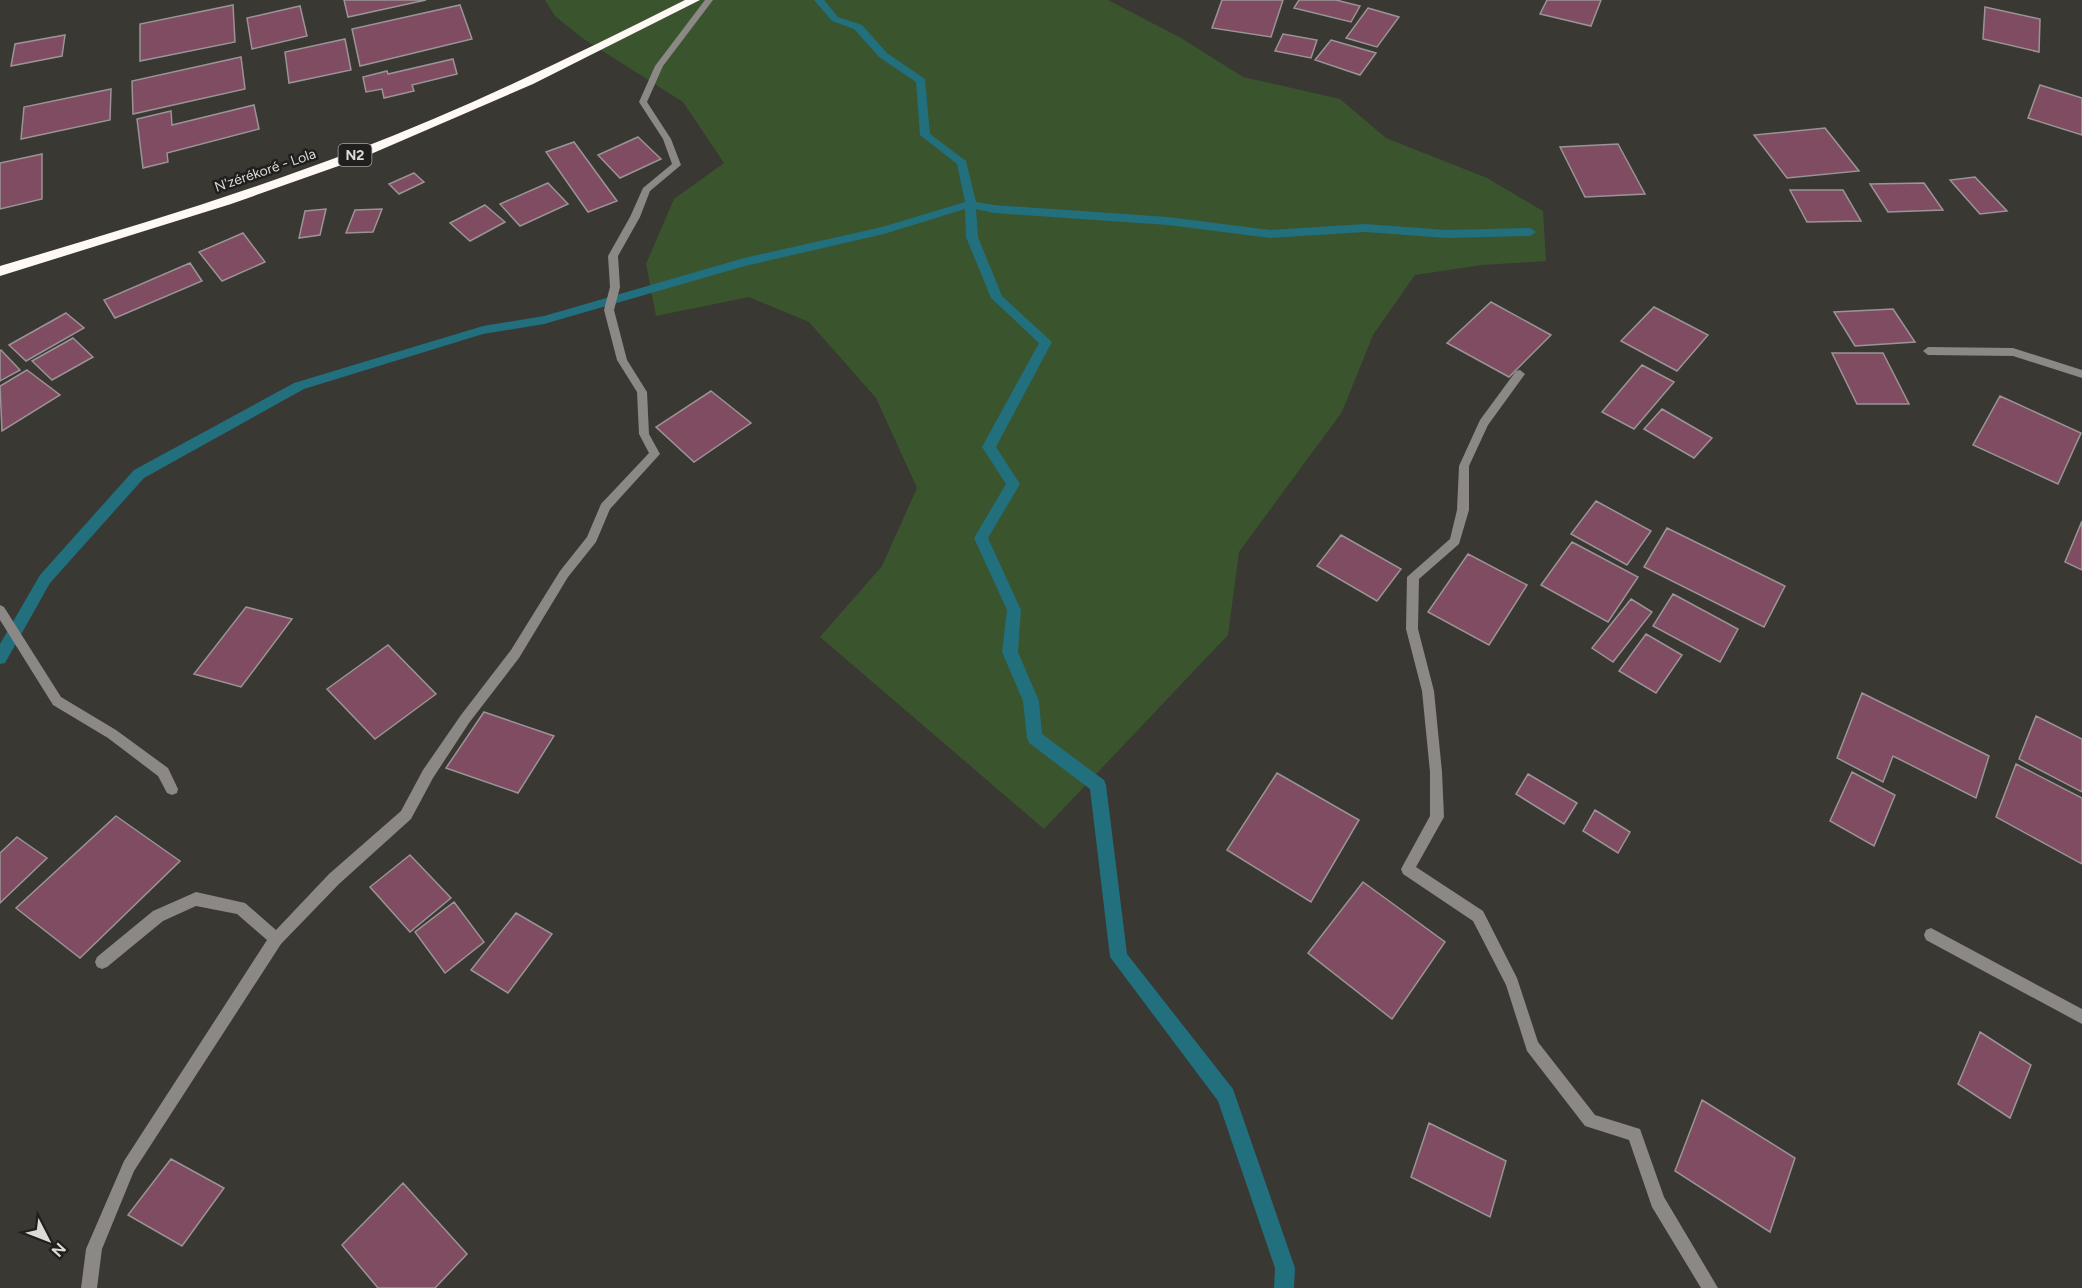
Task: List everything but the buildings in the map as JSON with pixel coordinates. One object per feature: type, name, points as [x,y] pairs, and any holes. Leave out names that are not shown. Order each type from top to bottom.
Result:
[{"type":"highway","name":"N'zérékoré - Lola","points":[[0,271],[137,231],[359,154],[558,69],[694,0]]},
{"type":"street","points":[[89,1288],[94,1249],[129,1166],[276,939],[334,879],[406,815],[428,774],[465,718],[515,654],[564,574],[591,539],[605,507],[655,454],[644,434],[642,392],[622,360],[609,310],[615,287],[613,256],[635,217],[646,190],[677,165],[667,139],[644,102],[659,66],[709,0]]},
{"type":"street","points":[[1928,351],[2013,352],[2082,374]]},
{"type":"street","points":[[1520,374],[1484,423],[1464,466],[1463,510],[1455,541],[1413,577],[1412,628],[1428,691],[1436,772],[1437,817],[1408,869],[1478,916],[1512,983],[1532,1046],[1590,1121],[1635,1134],[1658,1201],[1710,1288]]},
{"type":"street","points":[[0,610],[57,701],[112,734],[163,772],[172,789]]},
{"type":"street","points":[[102,962],[158,916],[196,899],[240,908],[276,939]]},
{"type":"street","points":[[1931,935],[2082,1017]]},
{"type":"green space","points":[[545,0],[1108,0],[1181,38],[1243,77],[1340,99],[1386,138],[1487,178],[1543,211],[1546,261],[1482,265],[1415,275],[1373,335],[1342,412],[1239,552],[1228,635],[1044,829],[820,637],[882,566],[917,488],[876,398],[809,322],[749,297],[656,316],[646,264],[674,199],[724,163],[683,102],[582,38],[555,16]]},
{"type":"waterway","points":[[819,0],[835,19],[858,27],[883,55],[921,81],[925,135],[962,163],[970,204]]},
{"type":"waterway","points":[[0,658],[45,579],[139,474],[299,386],[483,330],[544,320],[744,262],[884,230],[970,204]]},
{"type":"waterway","points":[[970,204],[994,209],[1168,221],[1270,234],[1365,228],[1447,234],[1530,232]]},
{"type":"waterway","points":[[970,204],[972,237],[997,298],[1046,342],[989,447],[1013,484],[981,538],[1014,610],[1010,652],[1031,701],[1035,738],[1098,785],[1119,957],[1226,1096],[1285,1268],[1284,1288]]}]
